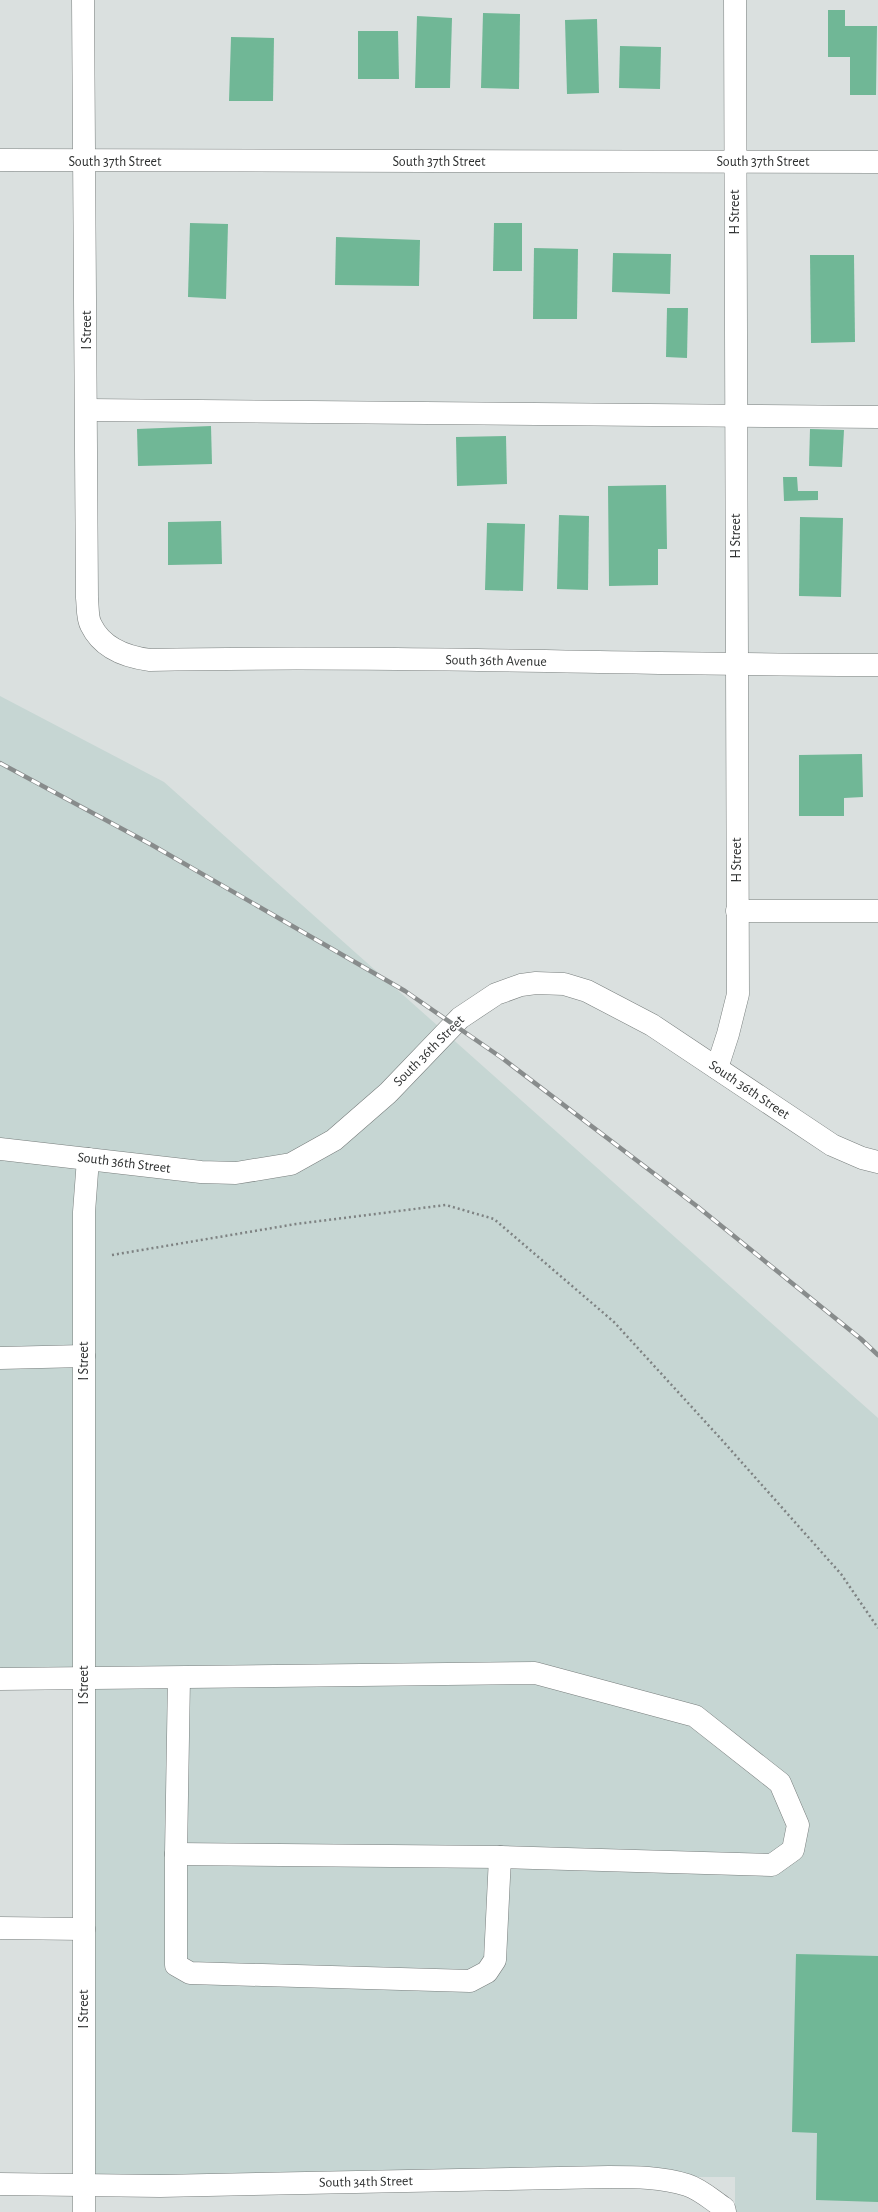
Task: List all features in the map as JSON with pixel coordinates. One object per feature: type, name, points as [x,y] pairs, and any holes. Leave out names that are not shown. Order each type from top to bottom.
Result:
[{"type":"street","name":"I Street","points":[[83,0],[87,598],[90,624],[99,637],[115,650]]},
{"type":"street","name":"H Street","points":[[716,1068],[728,1034],[738,994],[735,417],[735,0]]},
{"type":"street","name":"South 37th Street","points":[[0,160],[83,162],[878,162]]},
{"type":"street","points":[[86,410],[735,417],[878,417]]},
{"type":"street","name":"South 36th Avenue","points":[[115,650],[133,658],[150,660],[284,657],[736,665],[878,665]]},
{"type":"street","points":[[737,911],[878,911]]},
{"type":"street","name":"South 36th Street","points":[[0,1149],[201,1172],[236,1173],[291,1164],[334,1140],[388,1093],[460,1018],[496,994],[529,984],[564,984],[586,991],[652,1025],[832,1145],[862,1158],[878,1162]]},
{"type":"street","name":"I Street","points":[[84,2212],[84,1260],[88,1159]]},
{"type":"street","points":[[0,1358],[84,1356]]},
{"type":"street","points":[[0,1679],[535,1673],[695,1716],[780,1783],[798,1825],[793,1850],[772,1865],[500,1857],[176,1854]]},
{"type":"street","points":[[179,1678],[176,1965],[190,1973],[470,1981],[487,1972],[495,1960],[500,1857]]},
{"type":"street","points":[[0,1928],[84,1929]]},
{"type":"street","name":"South 34th Street","points":[[0,2184],[160,2186],[609,2177],[649,2178],[687,2185],[702,2192],[724,2210]]},
{"type":"path","points":[[84,1260],[296,1224],[446,1205],[494,1219],[614,1322],[841,1574],[878,1628]]},
{"type":"shaded area","points":[[0,696],[164,782],[878,1418],[878,2212],[735,2212],[735,2177],[609,2177],[84,2184],[84,1680],[0,1678]]},
{"type":"building","points":[[828,10],[845,10],[845,26],[877,26],[876,95],[850,95],[850,57],[828,57]]},
{"type":"building","points":[[483,13],[520,14],[519,89],[481,88]]},
{"type":"building","points":[[417,16],[452,18],[450,88],[415,88]]},
{"type":"building","points":[[597,19],[599,93],[567,94],[565,20]]},
{"type":"building","points":[[358,31],[398,31],[399,79],[358,79]]},
{"type":"building","points":[[231,37],[274,38],[273,101],[229,101]]},
{"type":"building","points":[[620,46],[661,47],[660,89],[619,88]]},
{"type":"building","points":[[190,223],[228,224],[226,299],[188,297]]},
{"type":"building","points":[[494,223],[522,223],[522,271],[493,271]]},
{"type":"building","points":[[336,237],[420,240],[419,286],[335,285]]},
{"type":"building","points":[[534,248],[578,249],[577,319],[533,319]]},
{"type":"building","points":[[613,253],[671,254],[670,294],[612,292]]},
{"type":"building","points":[[810,255],[854,255],[855,342],[811,343]]},
{"type":"building","points":[[667,308],[688,308],[687,358],[666,357]]},
{"type":"building","points":[[211,426],[212,464],[138,466],[137,429]]},
{"type":"building","points":[[810,429],[844,430],[842,467],[809,466]]},
{"type":"building","points":[[506,436],[507,484],[457,486],[456,437]]},
{"type":"building","points":[[783,477],[797,477],[798,491],[818,491],[818,500],[784,501]]},
{"type":"building","points":[[666,485],[667,549],[658,549],[658,585],[609,586],[608,486]]},
{"type":"building","points":[[559,515],[589,516],[588,590],[557,589]]},
{"type":"building","points":[[800,517],[843,518],[841,597],[799,596]]},
{"type":"building","points":[[221,521],[222,564],[168,565],[168,522]]},
{"type":"building","points":[[487,523],[525,524],[523,591],[485,590]]},
{"type":"building","points":[[862,754],[863,797],[844,798],[844,816],[799,816],[799,755]]},
{"type":"building","points":[[796,1954],[878,1956],[878,2202],[816,2200],[817,2133],[792,2132]]},
{"type":"railway","points":[[0,763],[152,845],[405,991],[502,1058],[698,1207],[861,1339],[878,1355]]}]
